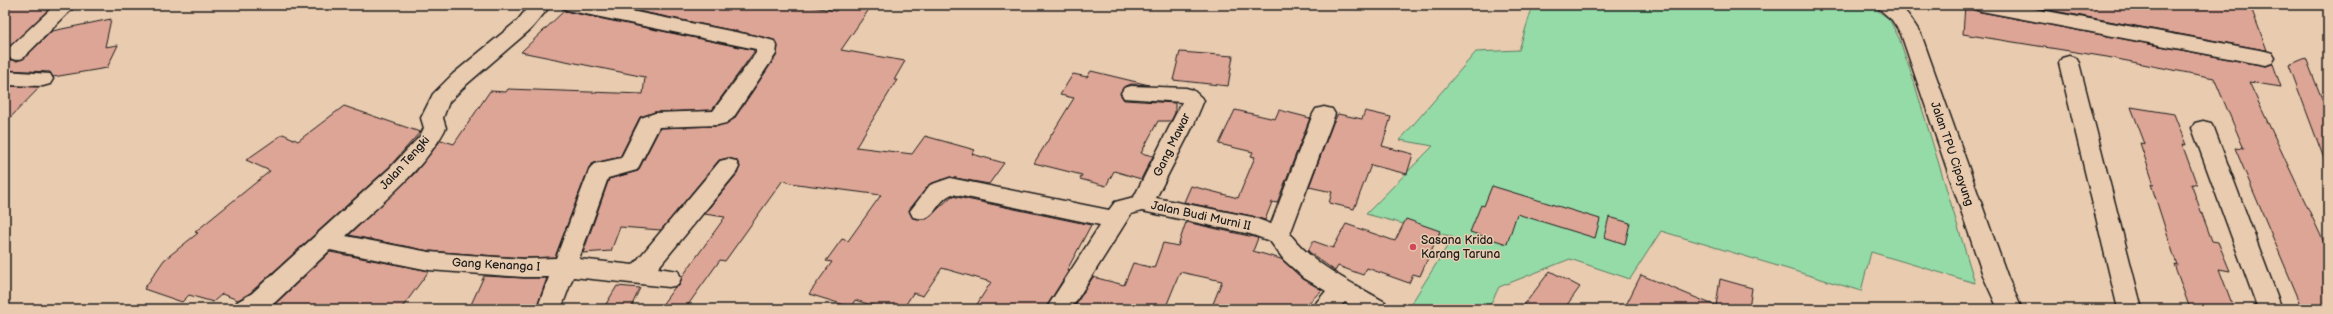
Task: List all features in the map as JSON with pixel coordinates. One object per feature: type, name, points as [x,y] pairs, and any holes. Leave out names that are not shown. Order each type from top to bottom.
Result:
[{"type":"street","points":[[16,53],[66,5]]},
{"type":"street","name":"Jalan Tengki","points":[[246,309],[260,301],[324,240],[365,206],[428,141],[435,128],[432,118],[440,99],[460,79],[524,25],[541,5]]},
{"type":"street","points":[[549,309],[566,267],[598,174],[602,170],[629,164],[650,123],[655,120],[718,118],[725,113],[766,54],[767,46],[755,42],[572,5]]},
{"type":"street","name":"Jalan TPU Cipayung","points":[[1885,5],[1899,16],[1911,34],[1996,278],[2010,309]]},
{"type":"street","points":[[1981,5],[2265,58]]},
{"type":"street","points":[[2078,5],[2083,25]]},
{"type":"street","points":[[2070,63],[2130,309]]},
{"type":"street","points":[[5,78],[43,79]]},
{"type":"street","name":"Gang Mawar","points":[[1131,93],[1186,95],[1193,100],[1183,124],[1142,203]]},
{"type":"street","points":[[1324,114],[1278,235],[1297,258],[1312,271],[1376,309]]},
{"type":"street","points":[[2203,128],[2270,309]]},
{"type":"street","points":[[639,274],[728,167]]},
{"type":"street","points":[[921,211],[938,191],[950,186],[962,187],[1047,207],[1115,220]]},
{"type":"street","name":"Jalan Budi Murni II","points":[[1058,309],[1123,208],[1142,203],[1252,226],[1278,235]]},
{"type":"street","name":"Gang Kenanga I","points":[[324,240],[429,260],[523,268],[566,267],[669,278]]},
{"type":"street","points":[[1323,309],[1342,290]]},
{"type":"green space","points":[[1533,5],[1870,5],[1889,19],[1899,38],[1914,82],[1975,283],[1871,252],[1861,291],[1661,231],[1630,279],[1570,259],[1499,287],[1488,309],[1408,309],[1453,237],[1366,214],[1433,146],[1400,140],[1476,52],[1519,50]]},
{"type":"building","points":[[5,5],[53,5],[5,52]]},
{"type":"building","points":[[609,5],[719,5],[737,8],[739,5],[803,5],[836,11],[841,5],[872,5],[841,50],[905,61],[894,80],[897,80],[856,147],[912,154],[925,136],[975,150],[972,154],[1004,163],[989,184],[950,177],[930,184],[909,210],[913,218],[927,219],[952,196],[1091,225],[1067,270],[1069,270],[1045,309],[974,309],[991,282],[942,268],[923,296],[913,293],[903,309],[884,309],[855,300],[851,307],[809,294],[832,262],[826,261],[842,239],[848,241],[881,195],[790,183],[783,180],[725,261],[720,260],[685,309],[659,309],[675,287],[679,286],[682,277],[725,217],[704,214],[737,174],[740,166],[736,160],[728,158],[719,160],[661,230],[620,227],[611,251],[583,253],[609,179],[638,171],[660,128],[718,126],[734,119],[777,55],[778,46],[774,40],[755,35]]},
{"type":"building","points":[[1965,5],[1970,5],[1974,10],[1981,12],[2265,66],[2273,64],[2281,87],[2249,82],[2328,251],[2328,309],[2303,309],[2235,148],[2244,149],[2214,78],[2107,57],[1963,34]]},
{"type":"building","points":[[2022,5],[2250,5],[2267,50],[2265,50]]},
{"type":"building","points":[[564,11],[754,50],[754,52],[712,110],[655,112],[640,117],[620,157],[594,163],[589,167],[555,257],[523,258],[429,251],[349,235],[415,173],[441,140],[454,144],[490,91],[506,92],[508,89],[643,94],[645,77],[521,52]]},
{"type":"building","points":[[111,19],[105,47],[118,45],[107,68],[53,77],[50,72],[5,70],[5,54],[9,59],[16,61],[23,59],[52,31]]},
{"type":"building","points":[[1180,52],[1233,56],[1228,86],[1173,80]]},
{"type":"building","points":[[2306,58],[2322,99],[2328,100],[2328,163],[2326,164],[2289,65]]},
{"type":"building","points":[[1091,71],[1149,85],[1131,84],[1124,87],[1120,94],[1124,100],[1175,103],[1175,113],[1171,121],[1158,121],[1141,153],[1153,156],[1141,179],[1114,171],[1106,186],[1080,179],[1082,175],[1034,163],[1074,98],[1060,95],[1073,74],[1087,77]]},
{"type":"building","points":[[5,86],[40,87],[5,123]]},
{"type":"building","points":[[344,106],[420,132],[389,167],[250,293],[238,300],[222,294],[213,302],[189,295],[182,302],[144,289],[164,260],[198,233],[195,232],[270,171],[246,160],[283,134],[298,141]]},
{"type":"building","points":[[2131,107],[2174,114],[2186,145],[2182,144],[2197,185],[2191,184],[2212,241],[2218,242],[2230,271],[2219,269],[2234,309],[2190,309],[2174,264],[2177,265],[2151,184],[2154,185],[2140,143],[2145,144]]},
{"type":"building","points":[[1235,110],[1275,119],[1279,110],[1310,118],[1277,203],[1272,202],[1265,220],[1184,202],[1191,186],[1238,198],[1255,157],[1251,156],[1253,152],[1219,144]]},
{"type":"building","points":[[1365,111],[1391,117],[1382,146],[1413,154],[1407,174],[1371,165],[1354,209],[1329,203],[1332,192],[1309,187],[1333,123],[1338,114],[1362,119]]},
{"type":"building","points":[[1492,186],[1600,219],[1595,238],[1517,214],[1507,244],[1470,232],[1481,205],[1484,206]]},
{"type":"building","points":[[1609,217],[1630,223],[1625,244],[1604,237]]},
{"type":"building","points":[[1406,219],[1440,231],[1420,276],[1413,274],[1409,283],[1367,268],[1363,275],[1338,266],[1335,271],[1308,251],[1313,241],[1333,248],[1346,224],[1395,241]]},
{"type":"building","points":[[1186,222],[1258,238],[1253,251],[1281,259],[1303,279],[1322,290],[1302,309],[1211,309],[1222,281],[1180,272],[1165,309],[1073,309],[1093,277],[1124,285],[1133,263],[1154,268],[1163,243],[1178,246]]},
{"type":"building","points":[[330,252],[429,271],[401,309],[270,309]]},
{"type":"building","points":[[1550,271],[1580,287],[1564,309],[1521,309]]},
{"type":"building","points":[[1641,275],[1716,306],[1720,279],[1752,288],[1749,309],[1624,309]]},
{"type":"building","points":[[484,276],[547,278],[536,309],[469,309]]},
{"type":"building","points":[[617,286],[640,288],[630,309],[603,309]]},
{"type":"place","name":"Sasana Krida Karang Taruna","points":[[1413,247]]}]
